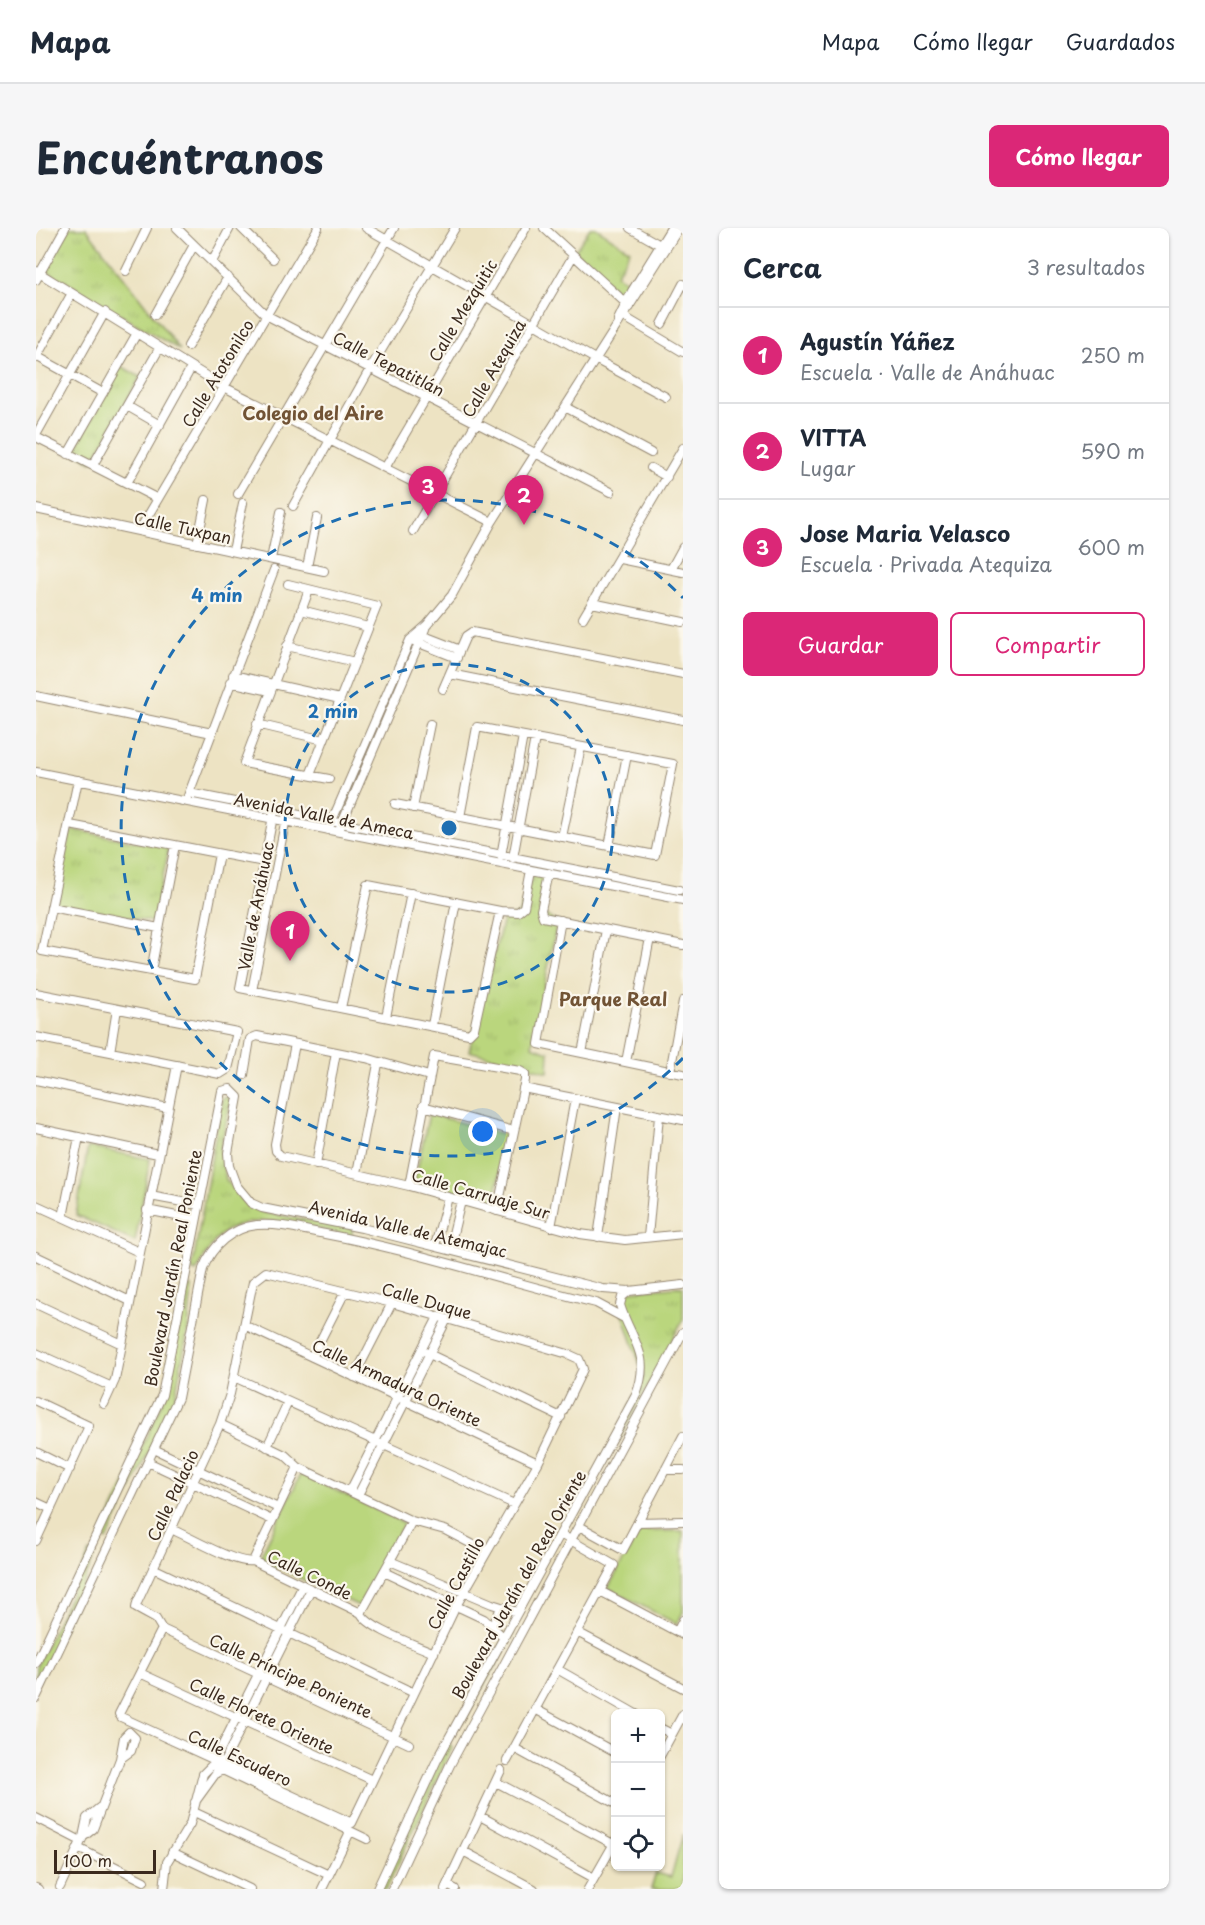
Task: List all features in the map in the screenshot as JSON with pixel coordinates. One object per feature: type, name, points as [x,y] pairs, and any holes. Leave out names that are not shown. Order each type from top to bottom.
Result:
[{"type":"street","points":[[65,228],[37,275],[105,312],[159,349],[224,387],[492,522]]},
{"type":"street","points":[[126,271],[147,228]]},
{"type":"street","name":"Calle Tepatitlán","points":[[177,228],[266,315],[611,492]]},
{"type":"street","points":[[212,262],[230,228]]},
{"type":"street","points":[[241,228],[273,258]]},
{"type":"street","name":"Calle Atotonilco","points":[[139,531],[318,228]]},
{"type":"street","points":[[366,228],[533,325],[666,397]]},
{"type":"street","points":[[238,494],[394,228]]},
{"type":"street","points":[[293,506],[370,369],[455,228]]},
{"type":"street","name":"Calle Mezquitic","points":[[385,468],[526,228]]},
{"type":"street","points":[[544,228],[627,306]]},
{"type":"street","points":[[630,228],[660,245]]},
{"type":"street","points":[[627,306],[677,230]]},
{"type":"street","points":[[330,826],[358,761],[417,638],[452,595],[492,522],[535,453],[567,408],[660,245],[677,230]]},
{"type":"street","points":[[155,315],[194,244]]},
{"type":"street","name":"Calle Atequiza","points":[[413,531],[573,256]]},
{"type":"street","points":[[188,346],[228,277]]},
{"type":"street","points":[[662,324],[683,284]]},
{"type":"street","points":[[72,293],[36,356],[103,393]]},
{"type":"street","points":[[105,312],[36,436],[158,499]]},
{"type":"street","points":[[620,318],[683,352]]},
{"type":"street","points":[[68,454],[137,333]]},
{"type":"street","points":[[93,465],[159,349]]},
{"type":"street","points":[[127,483],[191,368]]},
{"type":"street","points":[[127,406],[160,425]]},
{"type":"street","points":[[567,408],[651,453]]},
{"type":"street","points":[[583,618],[683,448]]},
{"type":"street","points":[[651,468],[667,477]]},
{"type":"street","points":[[197,544],[206,500]]},
{"type":"street","points":[[233,551],[243,503]]},
{"type":"street","name":"Calle Tuxpan","points":[[36,509],[324,571]]},
{"type":"street","points":[[271,559],[281,512]]},
{"type":"street","points":[[307,567],[317,518]]},
{"type":"street","points":[[671,569],[683,547]]},
{"type":"street","points":[[620,558],[683,572]]},
{"type":"street","points":[[185,802],[274,570]]},
{"type":"street","points":[[288,584],[377,606],[310,775]]},
{"type":"street","points":[[309,590],[244,762],[329,779]]},
{"type":"street","points":[[592,603],[683,622]]},
{"type":"street","points":[[302,610],[369,627]]},
{"type":"street","points":[[444,689],[466,636],[472,632],[683,674]]},
{"type":"street","points":[[417,638],[460,650]]},
{"type":"street","points":[[417,638],[457,658]]},
{"type":"street","points":[[417,638],[340,828],[513,858],[681,895]]},
{"type":"street","points":[[287,646],[354,662]]},
{"type":"street","points":[[450,674],[683,720]]},
{"type":"street","points":[[231,678],[271,688],[340,699]]},
{"type":"street","points":[[36,696],[212,733]]},
{"type":"street","points":[[257,724],[324,740]]},
{"type":"street","points":[[413,808],[429,724]]},
{"type":"street","points":[[395,804],[518,829],[655,855],[673,764],[477,727],[460,817]]},
{"type":"street","points":[[501,856],[524,736]]},
{"type":"street","points":[[513,858],[535,738]]},
{"type":"street","points":[[562,837],[581,747]]},
{"type":"street","points":[[609,846],[627,755]]},
{"type":"street","points":[[358,761],[365,758],[367,764]]},
{"type":"street","name":"Avenida Valle de Ameca","points":[[36,772],[185,802],[286,817],[531,870],[681,895]]},
{"type":"street","points":[[78,780],[70,825],[65,831],[42,951],[195,980],[219,854]]},
{"type":"street","points":[[189,793],[273,815]]},
{"type":"street","name":"Valle de Anáhuac","points":[[273,815],[240,988],[252,991],[286,817]]},
{"type":"street","points":[[70,825],[264,862]]},
{"type":"street","points":[[151,971],[175,846]]},
{"type":"street","points":[[342,1008],[368,885],[500,911],[522,911],[531,870]]},
{"type":"street","points":[[549,873],[542,915],[683,945]]},
{"type":"street","points":[[386,1017],[411,893]]},
{"type":"street","points":[[432,1025],[456,902]]},
{"type":"street","points":[[51,907],[159,928]]},
{"type":"street","points":[[252,991],[469,1034],[473,1032],[500,911]]},
{"type":"street","points":[[561,920],[539,1044],[683,1074]]},
{"type":"street","points":[[582,1053],[606,930]]},
{"type":"street","points":[[626,1062],[650,938]]},
{"type":"street","points":[[36,993],[237,1032],[225,1073],[36,1037]]},
{"type":"street","points":[[670,1071],[683,1001]]},
{"type":"street","points":[[110,1052],[117,1009]]},
{"type":"street","points":[[244,1075],[253,1037],[336,1052],[429,1076]]},
{"type":"street","name":"Calle Carruaje Sur","points":[[295,1044],[276,1151],[287,1159],[409,1186],[551,1227],[598,1237],[625,1240],[683,1234]]},
{"type":"street","points":[[316,1165],[336,1052]]},
{"type":"street","points":[[409,1186],[434,1056],[508,1068],[525,1074],[497,1211]]},
{"type":"street","points":[[357,1173],[378,1064]]},
{"type":"street","points":[[104,1404],[112,1388],[122,1344],[177,1065]]},
{"type":"street","points":[[36,1080],[168,1108]]},
{"type":"street","points":[[523,1088],[683,1120]]},
{"type":"street","name":"Boulevard Jardín Real Poniente","points":[[36,1663],[39,1649],[93,1542],[162,1395],[219,1094],[230,1089]]},
{"type":"street","name":"Avenida Valle de Atemajac","points":[[230,1089],[238,1097],[228,1154],[231,1176],[242,1193],[261,1208],[362,1228],[603,1289],[629,1291],[683,1285]]},
{"type":"street","points":[[551,1227],[575,1099]]},
{"type":"street","points":[[423,1106],[514,1131]]},
{"type":"street","points":[[598,1237],[617,1107]]},
{"type":"street","points":[[648,1237],[658,1116]]},
{"type":"street","points":[[36,1128],[158,1154]]},
{"type":"street","points":[[63,1217],[79,1137]]},
{"type":"street","points":[[150,1196],[199,1205]]},
{"type":"street","points":[[435,1246],[448,1197]]},
{"type":"street","points":[[449,1250],[461,1201]]},
{"type":"street","points":[[182,1217],[186,1202]]},
{"type":"street","points":[[36,1205],[140,1252]]},
{"type":"street","points":[[147,1210],[196,1220]]},
{"type":"street","name":"Avenida Valle de Atemajac","points":[[233,1233],[246,1227],[269,1225],[360,1241],[604,1306],[624,1318]]},
{"type":"street","points":[[440,1226],[454,1229]]},
{"type":"street","points":[[360,1241],[362,1228]]},
{"type":"street","name":"Boulevard Jardín Real Poniente","points":[[36,1698],[178,1398],[201,1279],[213,1250],[233,1233]]},
{"type":"street","points":[[36,1256],[130,1301]]},
{"type":"street","name":"Calle Duque","points":[[266,1272],[447,1319],[579,1359]]},
{"type":"street","name":"Calle Palacio","points":[[162,1629],[156,1619],[136,1606],[220,1424],[234,1377],[253,1282],[266,1272]]},
{"type":"street","points":[[185,1276],[201,1279]]},
{"type":"street","points":[[567,1296],[571,1281]]},
{"type":"street","points":[[624,1318],[620,1305],[622,1297],[629,1291]]},
{"type":"street","points":[[312,1357],[345,1292]]},
{"type":"street","points":[[36,1304],[122,1344]]},
{"type":"street","points":[[354,1377],[392,1304]]},
{"type":"street","points":[[350,1491],[438,1317]]},
{"type":"street","name":"Boulevard Jardín del Real Oriente","points":[[377,1889],[452,1733],[609,1445],[643,1378],[638,1343],[624,1318]]},
{"type":"street","points":[[358,1496],[447,1319]]},
{"type":"street","name":"Calle Armadura Oriente","points":[[244,1325],[538,1462]]},
{"type":"street","name":"Boulevard Jardín del Real Oriente","points":[[392,1889],[464,1739],[683,1332]]},
{"type":"street","points":[[421,1350],[561,1417]]},
{"type":"street","points":[[36,1353],[112,1388]]},
{"type":"street","name":"Calle Castillo","points":[[352,1823],[456,1606],[561,1417],[583,1369],[579,1359]]},
{"type":"street","points":[[234,1377],[514,1504]]},
{"type":"street","points":[[36,1401],[88,1426],[36,1541]]},
{"type":"street","points":[[267,1446],[288,1402]]},
{"type":"street","points":[[220,1424],[285,1455],[298,1467],[358,1496],[412,1521],[445,1530],[487,1552]]},
{"type":"street","points":[[579,1526],[623,1550],[683,1436]]},
{"type":"street","points":[[609,1445],[619,1451]]},
{"type":"street","points":[[154,1449],[278,1508]]},
{"type":"street","points":[[36,1452],[70,1468]]},
{"type":"street","points":[[163,1469],[170,1456]]},
{"type":"street","points":[[148,1462],[273,1520]]},
{"type":"street","points":[[252,1561],[298,1467]]},
{"type":"street","points":[[665,1470],[683,1470]]},
{"type":"street","points":[[36,1502],[51,1509]]},
{"type":"street","points":[[361,1613],[412,1521]]},
{"type":"street","points":[[638,1522],[683,1521]]},
{"type":"street","name":"Calle Conde","points":[[171,1529],[232,1557],[252,1561],[303,1585],[361,1613],[364,1619],[377,1627],[434,1653]]},
{"type":"street","points":[[586,1549],[593,1533]]},
{"type":"street","points":[[507,1761],[614,1565],[560,1534]]},
{"type":"street","points":[[93,1542],[107,1549]]},
{"type":"street","points":[[390,1561],[501,1608],[517,1612]]},
{"type":"street","points":[[153,1568],[414,1693]]},
{"type":"street","points":[[384,1572],[493,1625],[504,1638]]},
{"type":"street","points":[[215,1760],[303,1585]]},
{"type":"street","points":[[164,1889],[164,1874],[172,1852],[187,1829],[194,1812],[195,1802],[208,1767],[212,1765],[223,1767],[311,1589]]},
{"type":"street","points":[[600,1591],[680,1633],[683,1620]]},
{"type":"street","points":[[493,1625],[501,1608]]},
{"type":"street","points":[[140,1673],[162,1629]]},
{"type":"street","name":"Calle Príncipe Poniente","points":[[162,1629],[409,1744]]},
{"type":"street","points":[[578,1632],[683,1688]]},
{"type":"street","points":[[557,1669],[629,1709]]},
{"type":"street","name":"Calle Escudero","points":[[140,1673],[119,1714],[121,1717],[215,1760],[223,1767],[367,1839]]},
{"type":"street","name":"Calle Florete Oriente","points":[[140,1673],[372,1780]]},
{"type":"street","points":[[535,1709],[611,1751]]},
{"type":"street","points":[[665,1747],[683,1714]]},
{"type":"street","points":[[665,1730],[672,1734]]},
{"type":"street","points":[[452,1733],[464,1739]]},
{"type":"street","points":[[514,1748],[611,1802]]},
{"type":"street","points":[[60,1887],[81,1842],[93,1829],[99,1808],[120,1759]]},
{"type":"street","name":"Calle Escudero","points":[[223,1767],[352,1823]]},
{"type":"street","points":[[455,1889],[446,1887],[501,1770]]},
{"type":"street","points":[[496,1782],[611,1840]]},
{"type":"street","points":[[194,1812],[329,1875]]},
{"type":"street","points":[[480,1816],[594,1878]]},
{"type":"street","points":[[36,1818],[81,1842],[144,1881]]},
{"type":"street","points":[[322,1889],[350,1832]]},
{"type":"street","points":[[588,1889],[611,1847]]},
{"type":"street","points":[[463,1851],[534,1889]]},
{"type":"street","points":[[172,1852],[250,1889]]},
{"type":"green space","points":[[69,228],[86,228],[180,350],[45,270]]},
{"type":"green space","points":[[590,228],[596,228],[630,250],[616,275],[633,284],[624,298],[575,251]]},
{"type":"green space","points":[[121,366],[140,377],[92,462],[74,452]]},
{"type":"green space","points":[[74,830],[169,848],[153,922],[56,904],[70,834]]},
{"type":"green space","points":[[533,873],[546,875],[539,910],[557,923],[532,1046],[549,1052],[548,1072],[469,1051],[504,916],[518,915]]},
{"type":"green space","points":[[232,1097],[220,1149],[226,1180],[248,1206],[265,1213],[352,1228],[352,1236],[283,1222],[247,1223],[231,1228],[218,1237],[196,1272],[192,1270],[222,1098]]},
{"type":"green space","points":[[429,1114],[507,1135],[494,1204],[415,1180]]},
{"type":"green space","points":[[88,1147],[150,1159],[135,1242],[76,1215]]},
{"type":"green space","points":[[192,1286],[188,1330],[175,1397],[107,1540],[101,1536],[166,1394],[186,1287]]},
{"type":"green space","points":[[683,1286],[683,1319],[616,1446],[611,1443],[644,1377],[622,1311],[623,1297],[629,1291]]},
{"type":"green space","points":[[301,1474],[404,1523],[359,1606],[259,1559]]},
{"type":"green space","points":[[640,1531],[683,1531],[683,1612],[677,1624],[608,1588]]},
{"type":"green space","points":[[90,1552],[95,1553],[82,1588],[36,1686],[36,1667]]},
{"type":"green space","points":[[508,1632],[514,1633],[463,1723]]},
{"type":"green space","points":[[450,1744],[452,1748],[386,1889],[379,1889],[447,1746]]},
{"type":"green space","points":[[683,1834],[683,1889],[651,1889],[656,1873],[671,1877]]},
{"type":"place","name":"Jose Maria Velasco","points":[[428,516]]},
{"type":"place","name":"VITTA","points":[[524,525]]},
{"type":"place","name":"Agustín Yáñez","points":[[290,961]]},
{"type":"district","name":"Colegio del Aire","points":[[313,412]]},
{"type":"district","name":"Parque Real","points":[[613,998]]}]
